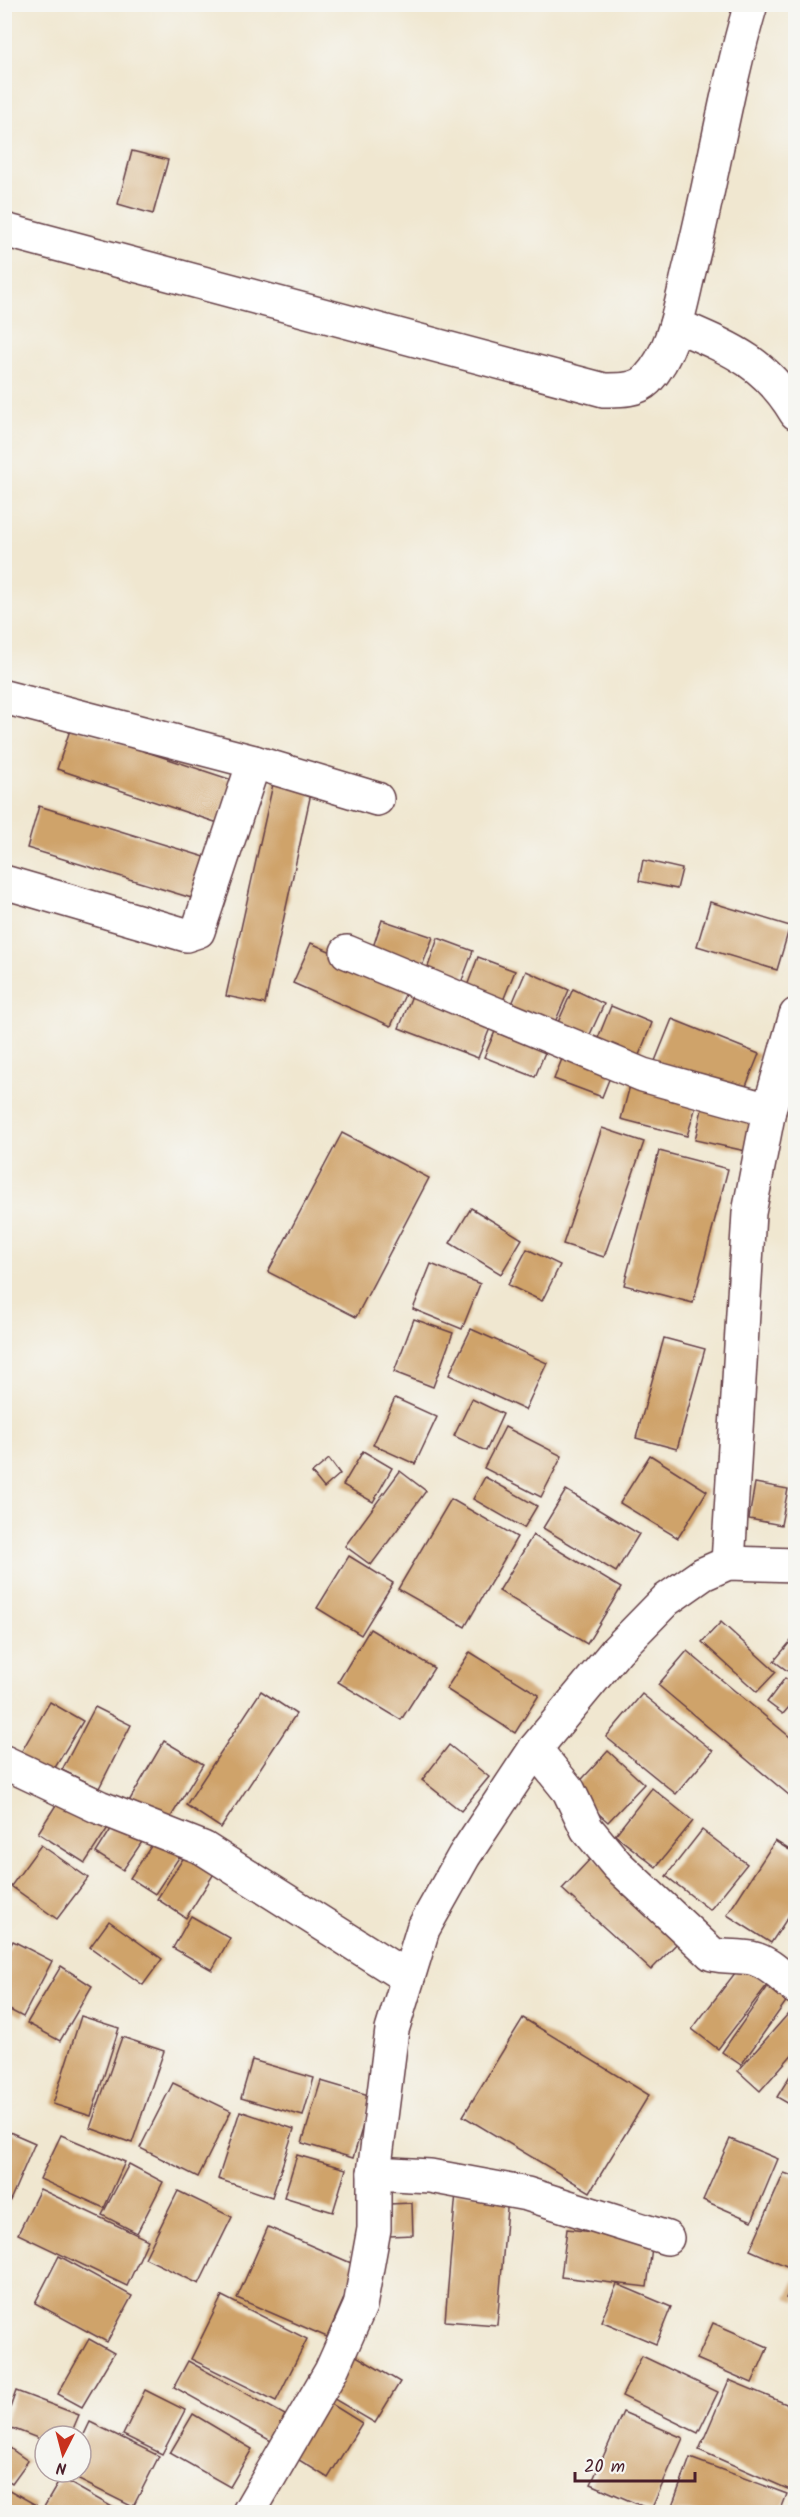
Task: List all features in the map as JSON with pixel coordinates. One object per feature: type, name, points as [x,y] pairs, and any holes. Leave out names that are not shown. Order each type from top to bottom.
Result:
[{"type":"street","points":[[4,230],[604,390],[626,391],[645,382],[661,360],[676,325],[700,227],[735,58],[752,4]]},
{"type":"street","points":[[676,325],[742,354],[781,388],[795,413]]},
{"type":"street","points":[[4,696],[254,762],[377,799]]},
{"type":"street","points":[[4,882],[173,932],[186,935],[198,932],[254,762]]},
{"type":"street","points":[[347,952],[643,1075],[769,1110]]},
{"type":"street","points":[[728,1563],[749,1214],[769,1110],[795,1015]]},
{"type":"street","points":[[249,2512],[331,2371],[360,2306],[382,2174],[392,2030],[423,1929],[452,1877],[617,1650],[666,1600],[703,1574],[728,1563],[795,1565]]},
{"type":"street","points":[[539,1755],[569,1791],[587,1829],[617,1865],[712,1954],[726,1958],[752,1958],[766,1965],[795,1988]]},
{"type":"street","points":[[4,1762],[99,1807],[203,1848],[408,1978]]},
{"type":"street","points":[[382,2174],[430,2176],[527,2194],[667,2238]]},
{"type":"building","points":[[132,151],[168,160],[153,214],[118,204]]},
{"type":"building","points":[[71,727],[232,780],[218,823],[57,769]]},
{"type":"building","points":[[275,775],[313,784],[265,1004],[226,996]]},
{"type":"building","points":[[39,806],[208,858],[195,899],[27,848]]},
{"type":"building","points":[[643,860],[682,869],[677,889],[639,881]]},
{"type":"building","points":[[710,902],[790,926],[777,970],[697,946]]},
{"type":"building","points":[[382,920],[433,937],[418,977],[369,959]]},
{"type":"building","points":[[438,938],[473,951],[458,991],[424,978]]},
{"type":"building","points":[[311,943],[409,986],[391,1026],[293,983]]},
{"type":"building","points":[[478,957],[515,971],[500,1008],[464,994]]},
{"type":"building","points":[[526,971],[569,990],[552,1029],[509,1011]]},
{"type":"building","points":[[415,988],[494,1018],[478,1058],[399,1028]]},
{"type":"building","points":[[573,989],[604,1004],[586,1043],[555,1029]]},
{"type":"building","points":[[611,1006],[652,1023],[637,1060],[596,1043]]},
{"type":"building","points":[[672,1019],[759,1054],[742,1096],[655,1061]]},
{"type":"building","points":[[500,1020],[550,1040],[535,1077],[484,1057]]},
{"type":"building","points":[[566,1049],[614,1067],[602,1097],[554,1079]]},
{"type":"building","points":[[632,1078],[699,1096],[687,1136],[621,1119]]},
{"type":"building","points":[[704,1100],[755,1111],[746,1151],[695,1140]]},
{"type":"building","points":[[602,1128],[644,1142],[604,1257],[563,1244]]},
{"type":"building","points":[[342,1133],[429,1178],[356,1317],[268,1272]]},
{"type":"building","points":[[659,1151],[728,1169],[693,1303],[624,1285]]},
{"type":"building","points":[[471,1208],[522,1239],[501,1274],[450,1243]]},
{"type":"building","points":[[527,1249],[560,1265],[542,1301],[508,1285]]},
{"type":"building","points":[[431,1264],[480,1284],[462,1329],[413,1309]]},
{"type":"building","points":[[414,1319],[453,1333],[433,1387],[394,1372]]},
{"type":"building","points":[[471,1329],[547,1363],[525,1410],[449,1375]]},
{"type":"building","points":[[664,1338],[705,1349],[677,1449],[636,1438]]},
{"type":"building","points":[[395,1398],[437,1417],[415,1464],[373,1445]]},
{"type":"building","points":[[472,1399],[503,1414],[486,1451],[454,1436]]},
{"type":"building","points":[[505,1427],[562,1456],[541,1497],[484,1468]]},
{"type":"building","points":[[363,1451],[392,1468],[373,1502],[343,1485]]},
{"type":"building","points":[[650,1455],[707,1491],[678,1538],[620,1503]]},
{"type":"building","points":[[329,1459],[340,1474],[324,1488],[312,1473]]},
{"type":"building","points":[[400,1471],[426,1491],[371,1565],[345,1546]]},
{"type":"building","points":[[485,1477],[537,1506],[524,1528],[473,1499]]},
{"type":"building","points":[[755,1483],[788,1489],[781,1525],[749,1519]]},
{"type":"building","points":[[566,1490],[639,1534],[616,1572],[543,1528]]},
{"type":"building","points":[[451,1499],[517,1537],[465,1627],[398,1589]]},
{"type":"building","points":[[533,1535],[621,1588],[587,1644],[499,1591]]},
{"type":"building","points":[[349,1556],[393,1583],[361,1635],[317,1608]]},
{"type":"building","points":[[721,1622],[776,1672],[757,1692],[702,1642]]},
{"type":"building","points":[[370,1629],[434,1668],[401,1720],[338,1682]]},
{"type":"building","points":[[796,1635],[796,1677],[774,1661]]},
{"type":"building","points":[[687,1651],[796,1742],[796,1801],[658,1685]]},
{"type":"building","points":[[470,1652],[539,1695],[515,1733],[446,1689]]},
{"type":"building","points":[[785,1678],[796,1686],[796,1699],[783,1714],[767,1702]]},
{"type":"building","points":[[261,1691],[296,1714],[221,1828],[186,1805]]},
{"type":"building","points":[[642,1694],[713,1751],[676,1794],[606,1737]]},
{"type":"building","points":[[50,1702],[83,1721],[47,1781],[15,1763]]},
{"type":"building","points":[[95,1707],[131,1725],[99,1788],[62,1770]]},
{"type":"building","points":[[164,1741],[203,1764],[166,1825],[128,1803]]},
{"type":"building","points":[[449,1745],[489,1777],[461,1811],[422,1780]]},
{"type":"building","points":[[608,1751],[644,1784],[608,1822],[572,1790]]},
{"type":"building","points":[[652,1788],[693,1821],[656,1867],[615,1835]]},
{"type":"building","points":[[63,1794],[111,1823],[85,1863],[38,1833]]},
{"type":"building","points":[[118,1818],[146,1836],[123,1870],[96,1853]]},
{"type":"building","points":[[702,1830],[747,1864],[710,1910],[666,1876]]},
{"type":"building","points":[[159,1834],[184,1850],[155,1894],[130,1878]]},
{"type":"building","points":[[775,1841],[796,1854],[796,1905],[771,1943],[727,1915]]},
{"type":"building","points":[[41,1845],[88,1878],[57,1919],[11,1886]]},
{"type":"building","points":[[186,1854],[215,1872],[186,1918],[157,1899]]},
{"type":"building","points":[[593,1856],[682,1938],[651,1970],[562,1889]]},
{"type":"building","points":[[191,1916],[230,1938],[212,1970],[173,1948]]},
{"type":"building","points":[[109,1921],[162,1959],[143,1985],[90,1947]]},
{"type":"building","points":[[13,1941],[52,1961],[23,2017],[4,2007],[4,1958]]},
{"type":"building","points":[[742,1964],[768,1984],[718,2049],[692,2029]]},
{"type":"building","points":[[61,1966],[92,1986],[60,2041],[27,2023]]},
{"type":"building","points":[[771,1982],[790,1996],[741,2065],[722,2052]]},
{"type":"building","points":[[788,2014],[796,2020],[796,2050],[760,2091],[738,2071]]},
{"type":"building","points":[[81,2016],[119,2028],[91,2116],[53,2104]]},
{"type":"building","points":[[523,2018],[649,2095],[590,2192],[463,2116]]},
{"type":"building","points":[[122,2037],[164,2051],[132,2143],[90,2128]]},
{"type":"building","points":[[252,2060],[314,2078],[303,2116],[241,2098]]},
{"type":"building","points":[[796,2066],[796,2108],[777,2097]]},
{"type":"building","points":[[321,2081],[372,2096],[353,2158],[302,2143]]},
{"type":"building","points":[[173,2083],[231,2111],[198,2177],[140,2148]]},
{"type":"building","points":[[240,2111],[294,2129],[272,2197],[218,2179]]},
{"type":"building","points":[[5,2130],[35,2143],[5,2212]]},
{"type":"building","points":[[61,2135],[125,2162],[104,2208],[40,2179]]},
{"type":"building","points":[[730,2139],[778,2159],[752,2221],[703,2200]]},
{"type":"building","points":[[297,2155],[346,2169],[333,2212],[284,2197]]},
{"type":"building","points":[[129,2164],[163,2182],[137,2233],[102,2215]]},
{"type":"building","points":[[784,2173],[796,2177],[796,2257],[791,2268],[750,2250]]},
{"type":"building","points":[[40,2189],[148,2240],[127,2286],[18,2234]]},
{"type":"building","points":[[178,2191],[232,2217],[199,2284],[145,2258]]},
{"type":"building","points":[[456,2192],[508,2197],[497,2325],[445,2321]]},
{"type":"building","points":[[412,2203],[413,2235],[390,2236],[389,2204]]},
{"type":"building","points":[[268,2227],[358,2266],[327,2337],[237,2298]]},
{"type":"building","points":[[567,2229],[653,2239],[647,2287],[561,2277]]},
{"type":"building","points":[[59,2256],[132,2296],[107,2342],[35,2303]]},
{"type":"building","points":[[796,2278],[796,2302],[786,2298]]},
{"type":"building","points":[[617,2284],[671,2307],[656,2344],[601,2321]]},
{"type":"building","points":[[222,2296],[307,2339],[276,2401],[191,2359]]},
{"type":"building","points":[[713,2323],[768,2347],[752,2383],[697,2359]]},
{"type":"building","points":[[89,2339],[114,2353],[82,2407],[58,2394]]},
{"type":"building","points":[[353,2354],[400,2382],[375,2423],[329,2396]]},
{"type":"building","points":[[642,2356],[718,2392],[698,2433],[622,2396]]},
{"type":"building","points":[[188,2361],[285,2415],[271,2441],[174,2387]]},
{"type":"building","points":[[729,2380],[796,2408],[796,2478],[790,2490],[699,2450]]},
{"type":"building","points":[[145,2390],[185,2410],[162,2454],[123,2435]]},
{"type":"building","points":[[16,2391],[79,2415],[75,2424],[33,2424],[33,2436],[4,2425]]},
{"type":"building","points":[[325,2400],[362,2423],[328,2478],[291,2455]]},
{"type":"building","points":[[623,2412],[683,2438],[651,2510],[591,2484]]},
{"type":"building","points":[[193,2414],[252,2449],[230,2487],[170,2453]]},
{"type":"building","points":[[90,2422],[159,2456],[133,2507],[87,2484],[93,2484],[93,2424],[89,2424]]},
{"type":"building","points":[[4,2444],[28,2461],[12,2483],[4,2478]]},
{"type":"building","points":[[690,2458],[787,2494],[780,2512],[670,2512]]},
{"type":"building","points":[[57,2484],[72,2484],[121,2512],[41,2512]]},
{"type":"building","points":[[4,2487],[36,2505],[32,2512],[4,2512]]}]
